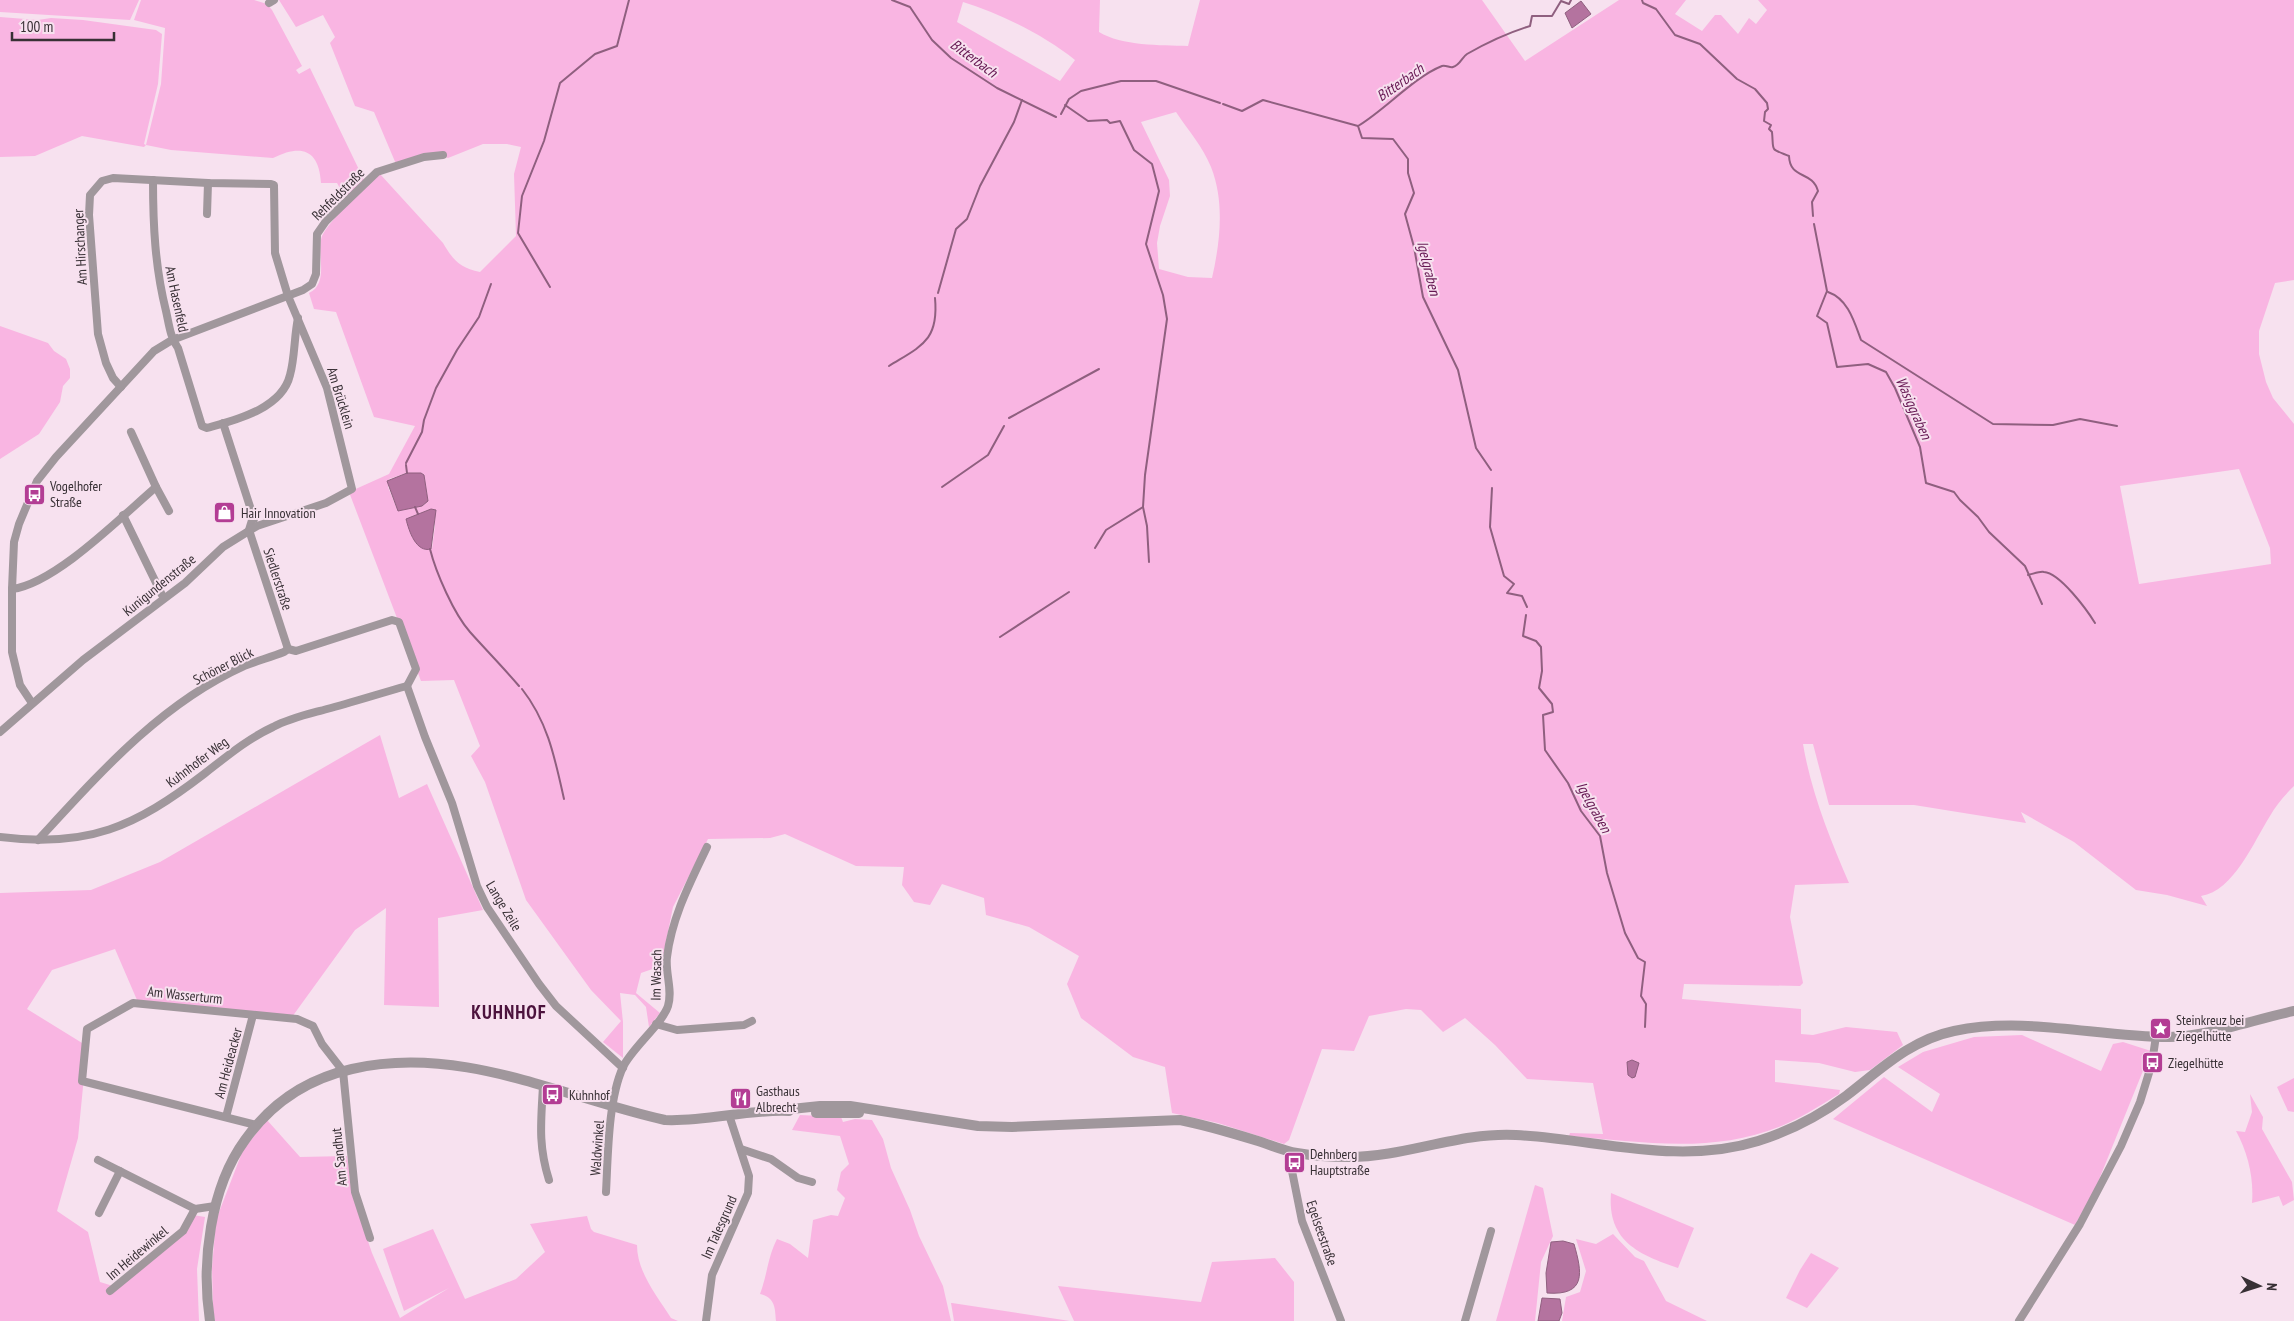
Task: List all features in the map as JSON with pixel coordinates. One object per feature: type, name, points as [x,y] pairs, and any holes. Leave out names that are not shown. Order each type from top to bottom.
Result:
[{"type":"street","name":"Rehfeldstraße","points":[[288,296],[312,284],[316,274],[317,234],[326,221],[377,172],[424,157],[443,155]]},
{"type":"street","name":"Am Hirschanger","points":[[120,386],[113,378],[106,362],[98,334],[89,215],[90,195],[102,182],[114,178],[274,185],[275,253],[288,296]]},
{"type":"street","name":"Am Hasenfeld","points":[[153,180],[154,245],[162,296],[172,340],[178,348],[202,426],[207,428],[223,423]]},
{"type":"street","points":[[207,214],[208,183]]},
{"type":"street","points":[[32,703],[20,686],[14,667],[11,618],[14,542],[31,493],[56,457],[154,351],[172,340],[288,296],[298,318],[290,375],[286,387],[275,400],[223,423],[253,517],[258,526]]},
{"type":"street","name":"Am Brücklein","points":[[298,318],[327,388],[352,489]]},
{"type":"street","points":[[131,432],[156,487],[169,510]]},
{"type":"street","points":[[12,589],[24,588],[59,568],[156,487]]},
{"type":"street","name":"Kunigundenstraße","points":[[0,732],[83,660],[185,583],[223,547],[249,530],[326,503],[352,489]]},
{"type":"street","points":[[123,515],[162,595]]},
{"type":"street","points":[[249,530],[253,517]]},
{"type":"street","name":"Siedlerstraße","points":[[249,530],[288,649]]},
{"type":"street","name":"Schöner Blick","points":[[38,840],[106,766],[153,724],[211,685],[245,666],[288,649],[296,650],[395,620],[399,622],[416,669],[407,686]]},
{"type":"street","name":"Kuhnhofer Weg","points":[[0,837],[57,841],[84,837],[112,829],[137,818],[172,798],[242,744],[273,726],[307,714],[407,686]]},
{"type":"street","name":"Lange Zeile","points":[[407,686],[425,737],[452,803],[476,886],[487,907],[556,1006],[623,1068]]},
{"type":"street","name":"Im Wasach","points":[[623,1068],[668,1007],[670,988],[667,961],[672,933],[681,901],[707,847]]},
{"type":"street","name":"Am Wasserturm","points":[[256,1125],[82,1081],[87,1029],[133,1003],[297,1019],[313,1026],[322,1044],[342,1071]]},
{"type":"street","points":[[210,1321],[206,1269],[215,1206],[225,1174],[238,1149],[271,1108],[292,1093],[312,1081],[342,1071],[374,1064],[430,1062],[508,1075],[665,1120],[684,1121],[820,1106],[850,1106],[978,1126],[1012,1127],[1180,1120],[1206,1125],[1288,1151],[1324,1156],[1361,1157],[1392,1153],[1483,1134],[1560,1138],[1618,1148],[1672,1152],[1709,1151],[1755,1142],[1802,1123],[1844,1097],[1890,1060],[1914,1046],[1952,1031],[1983,1026],[2047,1027],[2181,1037],[2294,1011]]},
{"type":"street","name":"Am Heideacker","points":[[226,1117],[253,1015]]},
{"type":"street","points":[[656,1024],[677,1030],[744,1024],[752,1021]]},
{"type":"street","points":[[2019,1321],[2080,1224],[2121,1146],[2140,1102],[2152,1063],[2156,1036]]},
{"type":"street","points":[[613,1106],[623,1068]]},
{"type":"street","name":"Am Sandhut","points":[[342,1071],[355,1192],[370,1238]]},
{"type":"street","points":[[543,1086],[540,1129],[541,1156],[549,1180]]},
{"type":"street","name":"Waldwinkel","points":[[606,1192],[613,1106]]},
{"type":"street","points":[[782,1110],[836,1113],[881,1111]]},
{"type":"street","name":"Im Talesgrund","points":[[706,1321],[707,1298],[712,1274],[748,1193],[749,1176],[729,1116]]},
{"type":"street","points":[[741,1149],[771,1159],[798,1178],[812,1182]]},
{"type":"street","name":"Egelseestraße","points":[[1288,1151],[1302,1221],[1341,1321]]},
{"type":"street","points":[[98,1160],[196,1209],[215,1206]]},
{"type":"street","points":[[99,1213],[120,1171]]},
{"type":"street","name":"Im Heidewinkel","points":[[110,1291],[183,1231],[196,1209]]},
{"type":"street","points":[[1465,1321],[1491,1231]]},
{"type":"shaded area","points":[[0,0],[139,0],[130,20],[0,12]]},
{"type":"shaded area","points":[[141,0],[254,0],[267,4],[302,66],[296,70],[299,74],[310,68],[364,180],[346,199],[337,183],[321,183],[317,163],[307,152],[292,151],[273,158],[171,150],[146,145],[161,84],[165,28],[134,20]]},
{"type":"shaded area","points":[[279,0],[1100,0],[1099,32],[1108,37],[1154,45],[1188,46],[1200,0],[1482,0],[1525,61],[1619,0],[1686,0],[1675,14],[1702,31],[1715,15],[1721,15],[1738,34],[1749,18],[1756,24],[1767,10],[1758,0],[2294,0],[2294,280],[2275,283],[2259,331],[2259,354],[2266,382],[2273,398],[2294,424],[2294,786],[2275,808],[2242,864],[2233,875],[2213,892],[2201,896],[2207,906],[2167,895],[2136,890],[2074,842],[2021,812],[2026,823],[1914,805],[1829,805],[1813,744],[1803,744],[1816,797],[1849,883],[1795,885],[1790,917],[1803,983],[1800,986],[1684,984],[1682,999],[1801,1009],[1801,1034],[1813,1035],[1846,1027],[1897,1032],[1903,1045],[1870,1070],[1855,1072],[1819,1063],[1775,1060],[1775,1082],[1840,1090],[1839,1094],[1788,1123],[1761,1133],[1734,1139],[1680,1144],[1569,1136],[1570,1133],[1603,1134],[1593,1083],[1527,1079],[1495,1045],[1465,1018],[1443,1032],[1421,1010],[1406,1009],[1369,1016],[1354,1051],[1322,1049],[1289,1140],[1284,1144],[1218,1123],[1172,1113],[1165,1067],[1133,1057],[1081,1018],[1067,984],[1079,956],[1029,927],[986,915],[984,898],[942,884],[930,905],[914,902],[902,885],[904,867],[856,866],[785,834],[770,838],[708,839],[673,907],[661,966],[641,973],[636,993],[660,1013],[649,1027],[646,1007],[635,995],[620,993],[623,1022],[623,1058],[603,1042],[621,1021],[591,990],[526,900],[485,782],[471,756],[480,746],[454,680],[421,681],[349,492],[389,474],[415,426],[374,417],[336,312],[314,309],[309,293],[319,282],[321,275],[321,243],[326,229],[348,203],[380,174],[443,243],[454,259],[462,266],[480,272],[516,236],[514,174],[521,147],[507,144],[483,144],[448,158],[435,153],[396,164],[374,112],[355,106],[330,43],[335,37],[323,15],[296,27]],"holes":[[[963,2],[1022,26],[1050,42],[1075,60],[1060,81],[957,22]],[[1176,112],[1208,160],[1215,180],[1220,208],[1219,237],[1212,278],[1188,277],[1159,269],[1157,243],[1160,226],[1170,196],[1169,180],[1141,122]],[[2239,469],[2270,548],[2271,564],[2139,584],[2120,486]],[[407,473],[421,473],[424,475],[428,501],[422,506],[398,511],[388,487],[389,479]],[[435,509],[435,526],[432,549],[416,515]]]},
{"type":"shaded area","points":[[1581,1],[1591,14],[1572,28],[1565,13]]},
{"type":"shaded area","points":[[0,17],[38,20],[51,18],[83,20],[156,30],[162,34],[158,84],[144,144],[146,145],[144,147],[82,136],[35,156],[0,157]]},
{"type":"shaded area","points":[[0,326],[48,343],[54,351],[66,359],[70,369],[70,378],[63,386],[60,402],[39,434],[0,459]]},
{"type":"shaded area","points":[[407,473],[421,473],[424,475],[428,501],[422,506],[398,511],[387,481]]},
{"type":"shaded area","points":[[431,509],[436,510],[431,549],[426,549],[421,548],[414,540],[406,519]]},
{"type":"shaded area","points":[[380,735],[399,798],[427,784],[483,910],[438,918],[439,1007],[384,1005],[386,908],[355,930],[292,1017],[137,1000],[115,949],[52,970],[27,1009],[87,1046],[78,1138],[57,1211],[88,1232],[100,1282],[113,1286],[185,1233],[193,1215],[205,1217],[197,1269],[199,1321],[0,1321],[0,893],[91,890],[160,862]]},
{"type":"shaded area","points":[[2022,1035],[2101,1071],[2113,1044],[2123,1042],[2151,1051],[2096,1187],[2075,1225],[1833,1119],[1884,1077],[1932,1112],[1940,1094],[1898,1067],[1923,1052],[1974,1037]]},
{"type":"shaded area","points":[[1632,1060],[1639,1063],[1635,1077],[1632,1078],[1628,1075],[1627,1062]]},
{"type":"shaded area","points":[[2294,1078],[2294,1112],[2288,1111],[2277,1087]]},
{"type":"shaded area","points":[[2250,1094],[2263,1117],[2262,1129],[2292,1182],[2294,1200],[2283,1206],[2279,1196],[2252,1203],[2252,1184],[2249,1166],[2244,1148],[2236,1131],[2245,1132],[2252,1112]]},
{"type":"shaded area","points":[[800,1115],[841,1117],[843,1122],[855,1119],[872,1120],[883,1139],[891,1168],[910,1210],[919,1236],[943,1286],[951,1321],[776,1321],[773,1304],[769,1298],[760,1294],[777,1239],[790,1244],[808,1258],[813,1220],[831,1215],[838,1216],[845,1198],[837,1190],[841,1172],[849,1164],[840,1136],[792,1130]]},
{"type":"shaded area","points":[[267,1120],[300,1157],[347,1156],[352,1194],[372,1253],[400,1318],[449,1288],[404,1311],[383,1249],[433,1229],[465,1299],[516,1279],[545,1252],[530,1224],[587,1216],[591,1229],[594,1232],[637,1245],[640,1265],[644,1274],[671,1318],[678,1321],[215,1321],[212,1268],[216,1220],[243,1150]]},
{"type":"shaded area","points":[[1535,1185],[1543,1188],[1553,1236],[1541,1262],[1535,1321],[1496,1321]]},
{"type":"shaded area","points":[[1611,1193],[1694,1228],[1678,1268],[1651,1258],[1628,1244],[1614,1223],[1611,1209]]},
{"type":"shaded area","points":[[1613,1234],[1635,1257],[1644,1261],[1666,1301],[1707,1321],[1562,1321],[1566,1297],[1580,1292],[1586,1271],[1576,1239],[1596,1244]]},
{"type":"shaded area","points":[[1563,1241],[1574,1244],[1580,1273],[1578,1280],[1569,1291],[1547,1293],[1546,1273],[1551,1242]]},
{"type":"shaded area","points":[[1811,1253],[1839,1268],[1807,1308],[1786,1298]]},
{"type":"shaded area","points":[[1275,1258],[1294,1282],[1294,1321],[1074,1321],[1058,1286],[1201,1302],[1212,1262]]},
{"type":"shaded area","points":[[1542,1298],[1560,1299],[1562,1313],[1559,1321],[1538,1321]]},
{"type":"shaded area","points":[[952,1303],[1070,1321],[954,1321]]},
{"type":"waterway","points":[[550,287],[518,233],[522,196],[544,141],[560,83],[595,54],[617,46],[629,0]]},
{"type":"waterway","name":"Bitterbach","points":[[892,0],[910,7],[932,40],[951,58],[997,88],[1056,117]]},
{"type":"waterway","name":"Bitterbach","points":[[1223,104],[1242,111],[1263,100],[1358,126],[1431,71],[1442,66],[1455,66],[1465,55],[1505,35],[1530,26],[1532,16],[1552,16],[1561,1],[1569,4],[1571,0]]},
{"type":"waterway","name":"Wasiggraben","points":[[1642,0],[1643,3],[1656,9],[1675,35],[1700,44],[1737,79],[1755,89],[1767,103],[1768,109],[1765,112],[1764,121],[1771,125],[1769,129],[1772,132],[1775,150],[1789,156],[1793,169],[1811,180],[1818,191],[1812,202],[1813,216]]},
{"type":"waterway","name":"Bitterbach","points":[[1061,114],[1069,99],[1081,91],[1121,81],[1156,81],[1220,103]]},
{"type":"waterway","points":[[938,293],[956,229],[967,219],[980,186],[1014,122],[1022,100]]},
{"type":"waterway","points":[[1065,105],[1088,121],[1107,120],[1110,123],[1120,121],[1134,150],[1152,164],[1159,191],[1146,244],[1163,295],[1167,319],[1145,475],[1143,507],[1147,526],[1149,562]]},
{"type":"waterway","name":"Igelgraben","points":[[1358,126],[1362,138],[1393,139],[1408,159],[1408,173],[1414,193],[1405,214],[1414,247],[1423,297],[1458,370],[1476,448],[1491,470]]},
{"type":"waterway","name":"Wasiggraben","points":[[1814,224],[1827,291],[1817,316],[1827,323],[1837,367],[1868,364],[1886,372],[1895,388],[1920,447],[1926,483],[1954,492],[1978,517],[1989,532],[2025,566],[2042,604]]},
{"type":"waterway","points":[[406,463],[422,432],[424,420],[436,388],[457,350],[479,317],[491,284]]},
{"type":"waterway","points":[[1828,292],[1835,295],[1845,305],[1853,318],[1861,340],[1993,424],[2053,425],[2080,419],[2117,426]]},
{"type":"waterway","points":[[889,366],[926,341],[934,324],[935,298]]},
{"type":"waterway","points":[[1009,418],[1099,369]]},
{"type":"waterway","points":[[942,487],[988,455],[1004,426]]},
{"type":"waterway","points":[[406,465],[407,473]]},
{"type":"waterway","name":"Igelgraben","points":[[1492,488],[1490,527],[1504,576],[1514,584],[1507,593],[1522,596],[1527,607]]},
{"type":"waterway","points":[[415,507],[418,514]]},
{"type":"waterway","points":[[1095,548],[1106,530],[1143,507]]},
{"type":"waterway","points":[[430,549],[446,593],[458,615],[470,632],[519,686]]},
{"type":"waterway","name":"Wasiggraben","points":[[2028,575],[2042,572],[2058,579],[2072,593],[2095,623]]},
{"type":"waterway","points":[[1000,637],[1069,592]]},
{"type":"waterway","name":"Igelgraben","points":[[1526,615],[1523,636],[1536,641],[1541,647],[1542,671],[1539,688],[1552,704],[1553,712],[1543,715],[1545,750],[1568,783],[1581,811],[1600,836],[1607,873],[1625,933],[1638,958],[1645,962],[1641,996],[1646,1004],[1645,1027]]},
{"type":"waterway","points":[[522,689],[538,714],[549,741],[564,799]]},
{"type":"place","name":"Vogelhofer Straße","points":[[34,494]]},
{"type":"place","name":"Hair Innovation","points":[[225,513]]},
{"type":"place","name":"Steinkreuz bei Ziegelhütte","points":[[2160,1028]]},
{"type":"place","name":"Ziegelhütte","points":[[2152,1063]]},
{"type":"place","name":"Kuhnhof","points":[[553,1095]]},
{"type":"place","name":"Gasthaus Albrecht","points":[[740,1099]]},
{"type":"place","name":"Dehnberg Hauptstraße","points":[[1294,1162]]},
{"type":"district","name":"KUHNHOF","points":[[509,1012]]}]
